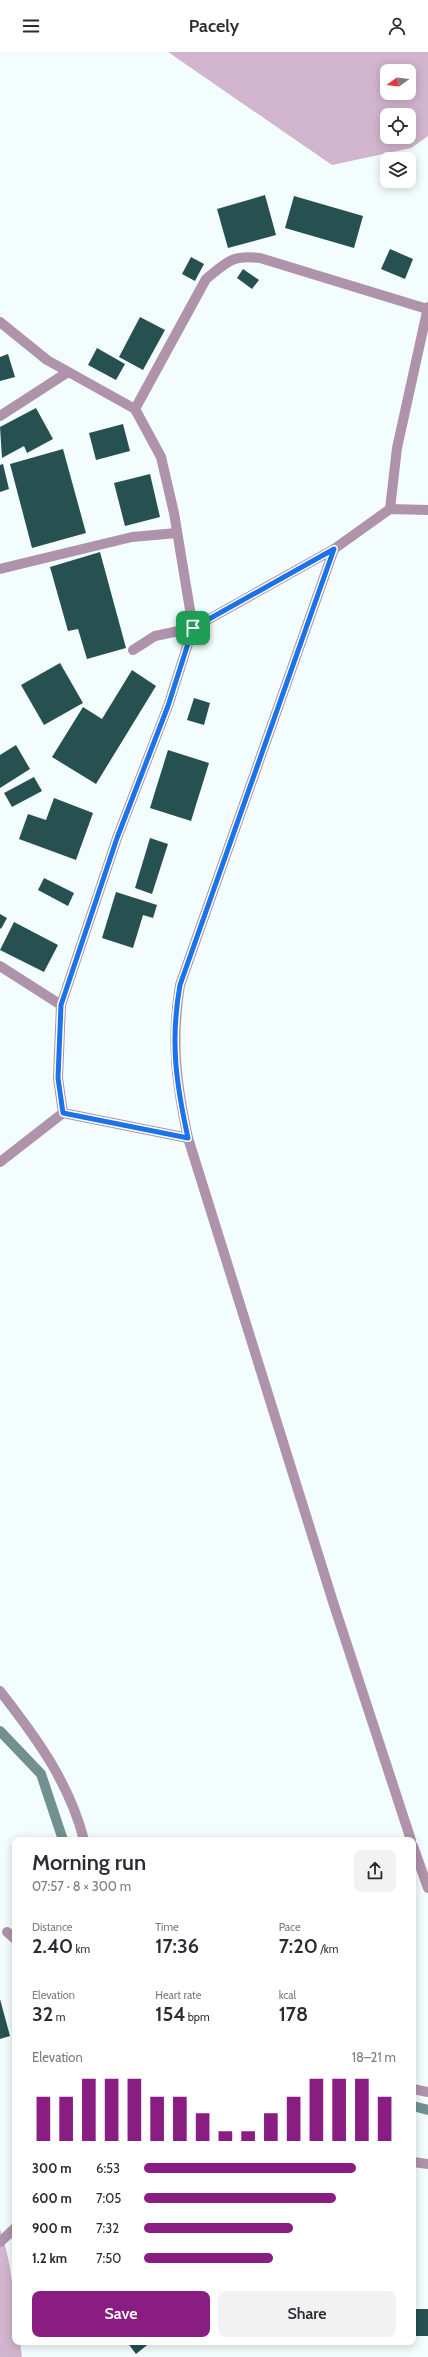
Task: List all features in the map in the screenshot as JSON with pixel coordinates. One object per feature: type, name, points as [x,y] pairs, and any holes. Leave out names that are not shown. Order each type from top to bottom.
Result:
[{"type":"street","points":[[135,409],[206,279],[220,267],[240,256],[260,258],[428,308],[397,448],[390,509]]},
{"type":"street","points":[[0,322],[47,360],[135,409],[161,457],[177,533],[193,628],[168,706],[117,838],[61,1005],[58,1078],[63,1113]]},
{"type":"street","points":[[0,416],[68,372]]},
{"type":"street","points":[[133,650],[156,636],[193,628],[334,549],[390,509],[428,510]]},
{"type":"street","points":[[0,569],[132,537],[177,533]]},
{"type":"street","points":[[334,549],[180,985],[174,1036],[177,1086],[188,1138],[333,1602],[410,1837]]},
{"type":"street","points":[[0,966],[61,1005]]},
{"type":"street","points":[[0,1162],[63,1113],[188,1138]]},
{"type":"street","points":[[0,1691],[36,1737],[60,1776],[72,1801],[83,1837]]},
{"type":"street","points":[[416,1854],[428,1888]]},
{"type":"street","points":[[416,2090],[428,2092]]},
{"type":"street","points":[[416,2162],[428,2164]]},
{"type":"street","points":[[0,2242],[12,2231]]},
{"type":"shaded area","points":[[168,52],[428,52],[428,136],[411,148],[392,152],[380,152],[380,155],[332,165]]},
{"type":"shaded area","points":[[0,2229],[8,2257],[12,2285],[12,2345],[20,2345],[22,2357],[0,2357]]},
{"type":"building","points":[[265,195],[276,235],[228,248],[217,209]]},
{"type":"building","points":[[294,196],[363,216],[354,248],[285,228]]},
{"type":"building","points":[[390,249],[413,259],[405,279],[381,269]]},
{"type":"building","points":[[191,257],[204,264],[195,281],[182,274]]},
{"type":"building","points":[[243,269],[259,280],[252,289],[237,278]]},
{"type":"building","points":[[140,317],[165,330],[143,370],[119,357]]},
{"type":"building","points":[[97,348],[125,364],[116,380],[88,365]]},
{"type":"building","points":[[8,354],[15,377],[0,381],[0,357]]},
{"type":"building","points":[[36,408],[53,439],[27,453],[24,446],[2,458],[0,427]]},
{"type":"building","points":[[123,424],[130,451],[96,460],[89,433]]},
{"type":"building","points":[[63,449],[86,533],[32,548],[10,464]]},
{"type":"building","points":[[3,464],[9,489],[0,492],[0,465]]},
{"type":"building","points":[[150,474],[160,517],[125,526],[114,483]]},
{"type":"building","points":[[100,552],[126,648],[87,659],[78,629],[68,631],[50,567]]},
{"type":"building","points":[[60,663],[83,703],[44,725],[21,685]]},
{"type":"building","points":[[132,670],[156,686],[96,784],[52,757],[83,707],[102,719]]},
{"type":"building","points":[[194,698],[210,703],[204,725],[187,720]]},
{"type":"building","points":[[16,745],[30,769],[0,788],[0,755]]},
{"type":"building","points":[[168,750],[209,763],[191,821],[150,808]]},
{"type":"building","points":[[34,777],[42,791],[12,807],[4,793]]},
{"type":"building","points":[[54,798],[93,813],[76,860],[19,839],[28,814],[46,820]]},
{"type":"building","points":[[150,838],[168,844],[152,894],[135,888]]},
{"type":"building","points":[[44,878],[74,893],[68,906],[38,890]]},
{"type":"building","points":[[116,892],[157,905],[153,918],[143,915],[133,948],[102,938]]},
{"type":"building","points":[[0,914],[7,918],[1,929],[0,928]]},
{"type":"building","points":[[14,922],[58,945],[44,972],[0,950]]},
{"type":"building","points":[[0,1999],[10,2036],[0,2039]]},
{"type":"building","points":[[416,2309],[428,2309],[428,2336],[416,2336]]},
{"type":"building","points":[[129,2345],[147,2345],[136,2354]]},
{"type":"waterway","points":[[0,1731],[41,1774],[62,1837]]},
{"type":"waterway","points":[[416,2107],[428,2110]]},
{"type":"route","points":[[334,549],[193,944],[180,985],[174,1036],[177,1086],[188,1138],[63,1113],[58,1078],[61,1005],[117,838],[168,706],[193,628],[334,549]]}]
